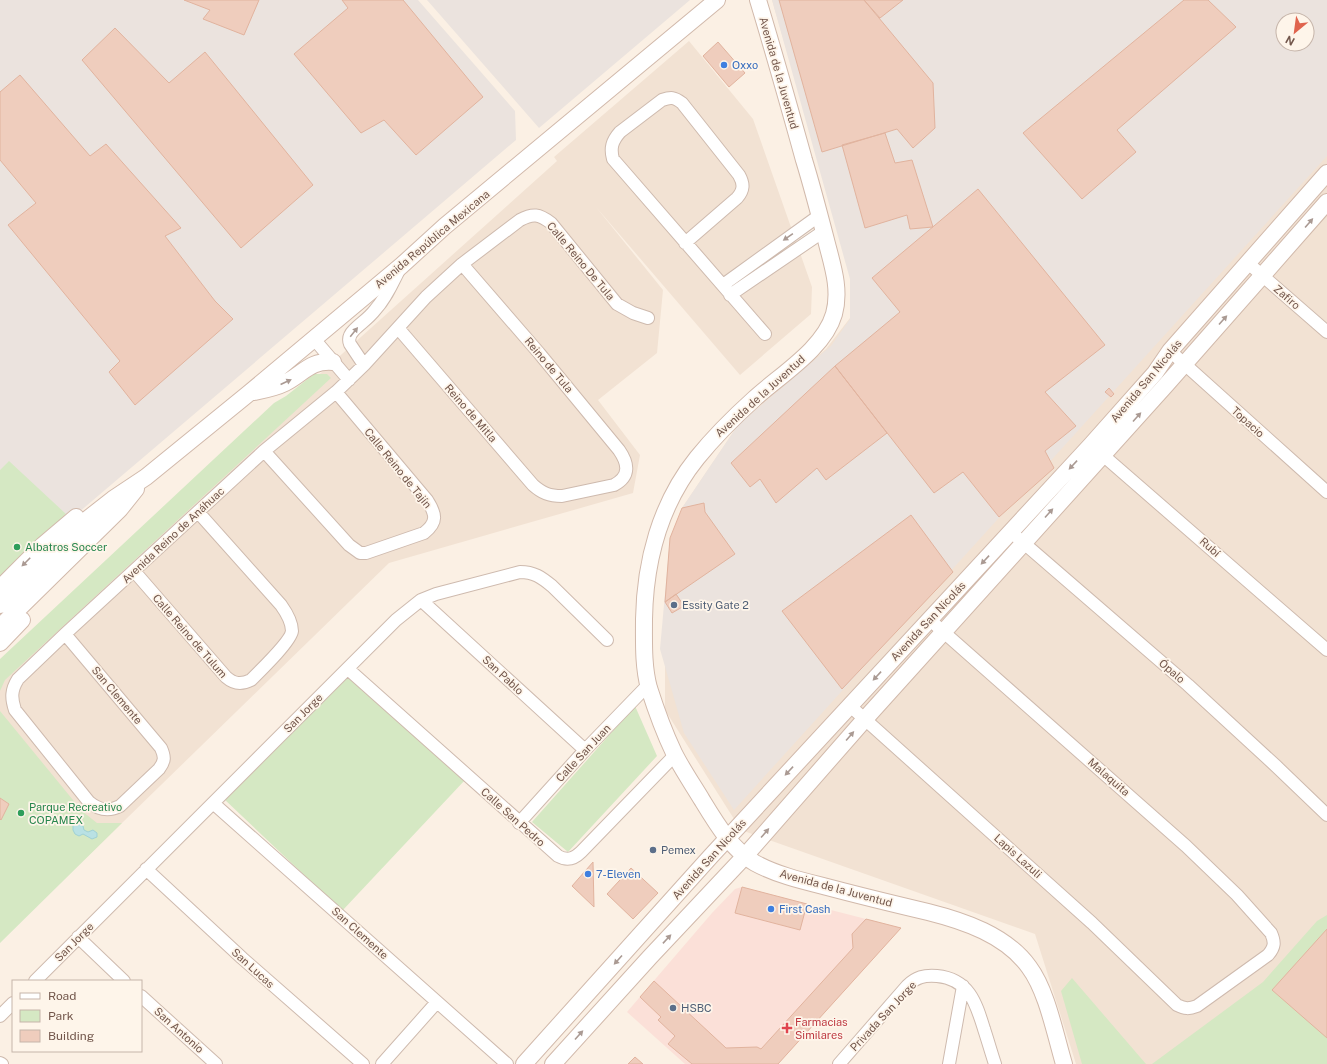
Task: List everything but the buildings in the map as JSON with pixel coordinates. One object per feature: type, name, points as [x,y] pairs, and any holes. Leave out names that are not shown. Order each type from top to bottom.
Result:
[{"type":"street","name":"Avenida República Mexicana","points":[[0,606],[146,477],[314,339],[401,266],[445,226],[717,0]]},
{"type":"street","name":"Avenida de la Juventud","points":[[758,0],[820,215],[836,283],[834,315],[822,339],[755,398],[694,460],[665,509],[650,560],[644,597],[644,662],[648,685],[660,720],[675,755],[710,813],[745,856],[758,864],[796,879],[952,918],[980,929],[1000,940],[1015,951],[1028,965],[1037,979],[1064,1064]]},
{"type":"street","points":[[685,243],[737,198],[742,193],[744,187],[740,175],[682,103],[676,98],[670,97],[662,100],[620,132],[614,139],[611,152],[614,159],[685,243],[765,334]]},
{"type":"street","name":"Avenida San Nicolás","points":[[1097,450],[1170,351],[1327,174]]},
{"type":"street","points":[[1248,263],[1277,241],[1327,186]]},
{"type":"street","name":"Avenida San Nicolás","points":[[524,1064],[849,705],[930,620],[1017,537],[1097,450],[1184,364],[1327,202]]},
{"type":"street","name":"Avenida Reino de Anáhuac","points":[[164,759],[163,764],[159,769],[120,806],[114,809],[100,809],[89,802],[15,710],[12,700],[13,687],[18,679],[65,634],[264,451],[349,380],[426,297],[462,264],[520,220],[528,215],[536,215]]},
{"type":"street","name":"Calle Reino De Tula","points":[[536,215],[543,217],[551,223],[617,304],[633,313],[648,318]]},
{"type":"street","points":[[722,285],[820,215]]},
{"type":"street","points":[[730,295],[824,232]]},
{"type":"street","name":"Zafiro","points":[[1248,263],[1327,332]]},
{"type":"street","name":"Reino de Tula","points":[[462,264],[539,352],[619,450],[626,462],[626,472],[624,478],[614,485],[562,496],[546,495]]},
{"type":"street","points":[[364,364],[350,344],[350,336],[375,311],[385,297],[401,266]]},
{"type":"street","name":"Reino de Mitla","points":[[398,328],[533,485],[540,492],[546,495]]},
{"type":"street","points":[[314,339],[349,380]]},
{"type":"street","name":"Topacio","points":[[1170,351],[1327,492]]},
{"type":"street","points":[[248,394],[284,383],[314,364],[326,361],[333,362]]},
{"type":"street","name":"Calle Reino de Tajín","points":[[264,451],[349,544],[360,553],[373,552],[424,533],[430,528],[433,522],[433,509],[336,392]]},
{"type":"street","name":"Rubí","points":[[1097,450],[1327,650]]},
{"type":"street","name":"Avenida República Mexicana","points":[[0,588],[64,526],[87,509],[116,504]]},
{"type":"street","name":"Avenida República Mexicana","points":[[0,644],[105,533],[116,504]]},
{"type":"street","name":"Calle Reino de Tulum","points":[[134,571],[231,682],[239,684],[251,680],[288,640],[292,630],[290,622],[287,613],[198,512]]},
{"type":"street","name":"Avenida República Mexicana","points":[[0,627],[89,527]]},
{"type":"street","name":"Avenida San Nicolás","points":[[553,1064],[650,957],[745,856],[943,632],[1017,537]]},
{"type":"street","name":"Ópalo","points":[[1017,537],[1188,684],[1327,815]]},
{"type":"street","name":"San Jorge","points":[[36,980],[396,620],[421,600],[436,594],[520,572],[529,572],[537,575],[552,586],[607,640]]},
{"type":"street","name":"San Pablo","points":[[421,600],[585,750]]},
{"type":"street","name":"Malaquita","points":[[930,620],[1186,846],[1237,895],[1271,933],[1274,939],[1274,945],[1268,955],[1197,1006],[1184,1009]]},
{"type":"street","name":"San Clemente","points":[[65,634],[161,748],[164,759]]},
{"type":"street","name":"Calle San Pedro","points":[[348,669],[519,823],[558,856],[564,859],[576,857],[675,755]]},
{"type":"street","name":"Calle San Juan","points":[[519,823],[585,750],[648,685]]},
{"type":"street","name":"Lapis Lazuli","points":[[849,705],[1092,923],[1146,974],[1170,1000],[1184,1009]]},
{"type":"street","name":"San Clemente","points":[[213,803],[507,1064]]},
{"type":"street","name":"San Lucas","points":[[146,869],[242,958],[363,1064]]},
{"type":"street","points":[[78,937],[123,980]]},
{"type":"street","name":"Privada San Jorge","points":[[839,1064],[913,980],[928,975],[944,977],[963,986],[971,995],[977,1006],[995,1064]]},
{"type":"street","points":[[949,1064],[963,986]]},
{"type":"street","name":"San Antonio","points":[[142,997],[216,1064]]},
{"type":"street","points":[[382,1064],[437,1002]]},
{"type":"street","points":[[0,1016],[12,1004]]},
{"type":"shaded area","points":[[0,0],[418,0],[515,111],[516,140],[58,530],[0,589]]},
{"type":"shaded area","points":[[427,0],[690,0],[539,128]]},
{"type":"shaded area","points":[[772,0],[1327,0],[1327,1064],[1076,1064],[1035,934],[741,830],[665,710],[665,602],[682,508],[738,425],[826,349],[850,318],[851,272]]},
{"type":"shaded area","points":[[772,0],[1327,0],[1327,156],[734,810],[684,733],[660,649],[670,538],[682,508],[738,425],[831,346],[850,319],[850,279]]},
{"type":"shaded area","points":[[689,41],[753,119],[812,287],[811,314],[740,375],[596,207],[663,290],[657,353],[598,400],[640,455],[633,493],[389,563],[84,860],[0,766],[0,661],[557,161],[554,157]]},
{"type":"shaded area","points":[[742,887],[901,928],[778,1064],[685,1064],[627,1012],[712,913],[735,889]]},
{"type":"green space","points":[[314,374],[327,374],[331,378],[5,680],[0,691],[0,659],[274,403],[286,396]]},
{"type":"green space","name":"Albatros Soccer","points":[[9,461],[66,514],[0,581],[0,470]]},
{"type":"green space","points":[[347,676],[465,780],[342,911],[224,799]]},
{"type":"green space","points":[[635,706],[657,756],[568,852],[532,822]]},
{"type":"green space","points":[[0,711],[82,811],[97,823],[122,823],[0,943]]},
{"type":"green space","points":[[1327,915],[1327,1064],[1152,1064],[1263,982],[1317,921]]},
{"type":"green space","points":[[1072,978],[1146,1064],[1082,1064],[1061,991]]},
{"type":"water","points":[[79,823],[83,826],[84,830],[88,832],[93,830],[97,833],[97,837],[92,839],[83,834],[79,836],[75,834],[73,825]]},
{"type":"place","name":"Oxxo","points":[[724,65]]},
{"type":"place","name":"Albatros Soccer","points":[[17,547]]},
{"type":"place","name":"Essity Gate 2","points":[[674,605]]},
{"type":"place","name":"Parque Recreativo COPAMEX","points":[[21,813]]},
{"type":"place","name":"Pemex","points":[[653,850]]},
{"type":"place","name":"7-Eleven","points":[[588,874]]},
{"type":"place","name":"First Cash","points":[[771,909]]},
{"type":"place","name":"HSBC","points":[[673,1008]]},
{"type":"place","name":"Farmacias Similares","points":[[787,1028]]}]
